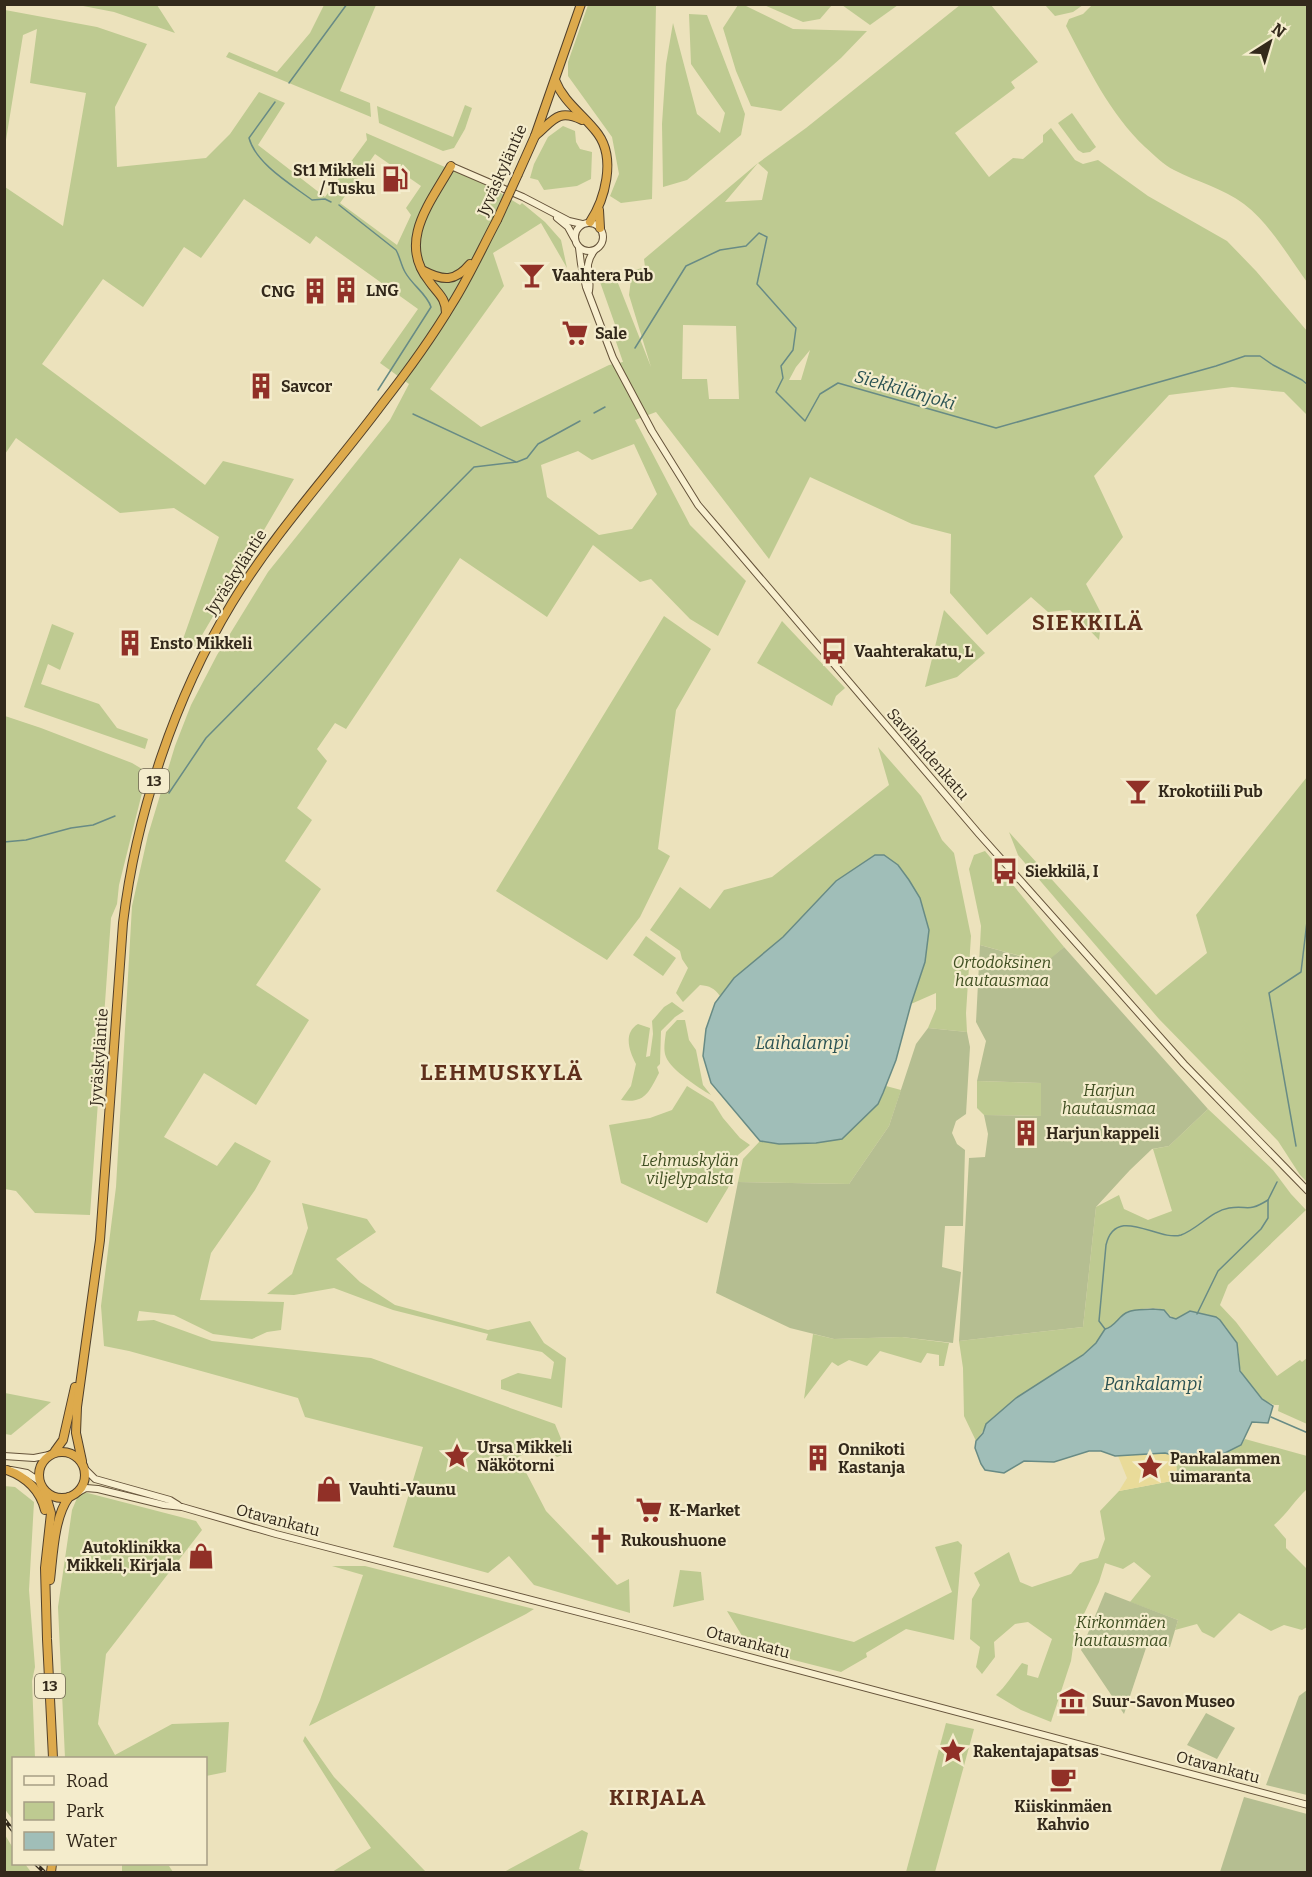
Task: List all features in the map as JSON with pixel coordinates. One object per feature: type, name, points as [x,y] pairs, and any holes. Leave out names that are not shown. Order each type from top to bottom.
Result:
[{"type":"highway","name":"Jyväskyläntie","points":[[83,1465],[76,1433],[101,1229],[125,903],[140,830],[160,761],[195,674],[232,603],[281,531],[381,406],[446,314],[497,220],[535,136],[580,4]]},
{"type":"highway","points":[[555,80],[564,98],[599,135],[606,154],[606,182],[599,204],[600,228]]},
{"type":"highway","points":[[535,136],[551,120],[559,116],[574,116],[587,123]]},
{"type":"highway","points":[[446,314],[444,298],[428,281],[416,256],[415,236],[419,224],[451,166]]},
{"type":"highway","points":[[586,223],[599,204]]},
{"type":"highway","points":[[422,270],[442,279],[454,277],[464,272],[480,252]]},
{"type":"highway","name":"Jyväskyläntie","points":[[51,1454],[62,1444],[67,1428],[87,1331]]},
{"type":"highway","points":[[51,1454],[62,1450],[69,1452],[76,1455],[83,1465]]},
{"type":"highway","name":"13","points":[[51,1454],[42,1465],[39,1481],[45,1492],[51,1514],[45,1568],[53,1757]]},
{"type":"highway","name":"13","points":[[46,1613],[62,1509],[85,1482],[83,1465]]},
{"type":"highway","points":[[6,1470],[22,1476],[39,1495],[44,1504],[49,1531]]},
{"type":"highway","points":[[45,1492],[57,1498],[73,1495]]},
{"type":"main road","points":[[451,166],[523,197],[569,221],[600,228],[603,234],[602,242],[594,251],[579,248],[568,227],[545,209]]},
{"type":"main road","points":[[574,240],[576,231],[586,223]]},
{"type":"main road","name":"Savilahdenkatu","points":[[579,248],[580,264],[586,287],[617,367],[652,431],[699,505],[995,852],[1184,1064],[1308,1191]]},
{"type":"main road","name":"Savilahdenkatu","points":[[589,291],[587,263],[594,251]]},
{"type":"main road","points":[[4,1456],[34,1458],[51,1454]]},
{"type":"main road","name":"Otavankatu","points":[[83,1465],[95,1479],[170,1500],[182,1507]]},
{"type":"main road","points":[[6,1470],[27,1473],[39,1481]]},
{"type":"main road","name":"Otavankatu","points":[[73,1495],[86,1488],[98,1489],[164,1505],[182,1507],[283,1536],[1308,1805]]},
{"type":"green space","points":[[832,4],[820,19],[803,22],[764,5]]},
{"type":"green space","points":[[898,4],[870,25],[842,5]]},
{"type":"green space","points":[[78,5],[157,5],[175,33],[114,12]]},
{"type":"green space","points":[[324,5],[376,5],[340,91],[370,103],[371,117],[226,57],[229,52],[277,72],[310,33]]},
{"type":"green space","points":[[588,5],[656,5],[652,199],[621,203],[610,196],[619,174],[612,137],[568,76],[568,62]]},
{"type":"green space","points":[[738,5],[744,5],[793,29],[867,31],[841,58],[781,111],[751,106],[736,71],[723,28]]},
{"type":"green space","points":[[960,5],[991,5],[1038,62],[1011,82],[1015,88],[955,133],[989,177],[1013,158],[1023,159],[1043,142],[1043,135],[1051,128],[1075,160],[1083,164],[1098,160],[1148,196],[1227,241],[1307,331],[1307,415],[1284,392],[1232,387],[1169,395],[1094,476],[1123,537],[1086,584],[1102,615],[1099,640],[1070,610],[1048,612],[1031,597],[987,635],[950,593],[951,534],[912,524],[810,477],[769,559],[656,412],[635,420],[690,525],[746,581],[718,636],[690,619],[651,579],[640,582],[593,545],[547,617],[460,558],[346,729],[335,723],[317,749],[327,761],[297,808],[312,820],[285,861],[321,889],[256,985],[309,1020],[256,1105],[204,1073],[164,1137],[217,1166],[235,1142],[271,1161],[255,1190],[211,1253],[200,1300],[284,1302],[281,1330],[267,1332],[252,1339],[213,1334],[174,1315],[139,1311],[137,1321],[154,1320],[212,1341],[371,1358],[555,1424],[567,1453],[557,1457],[543,1445],[518,1457],[546,1511],[617,1585],[629,1579],[630,1613],[534,1585],[509,1556],[488,1573],[393,1547],[423,1447],[305,1417],[298,1398],[104,1346],[101,1306],[116,1187],[132,906],[148,835],[175,746],[191,705],[217,655],[268,572],[390,420],[409,384],[380,363],[418,309],[316,236],[310,244],[244,199],[201,258],[184,247],[143,307],[103,279],[42,364],[205,485],[223,461],[294,479],[195,647],[182,642],[219,537],[174,508],[120,513],[16,438],[5,454],[5,187],[63,226],[86,93],[30,83],[37,29],[23,35],[5,146],[5,10],[97,27],[147,44],[115,107],[117,167],[206,158],[230,134],[259,92],[285,103],[258,145],[325,197],[367,140],[366,133],[489,186],[520,205],[522,203],[545,222],[561,240],[567,268],[541,223],[493,253],[504,286],[430,389],[481,427],[609,365],[623,362],[614,336],[618,333],[600,282],[616,278],[651,367],[629,295],[632,271],[645,267],[644,259],[758,163],[806,128]],"holes":[[[375,154],[421,186],[406,208],[411,215],[397,245],[340,203]],[[758,163],[768,172],[762,200],[725,202]],[[683,325],[736,326],[739,399],[709,399],[707,379],[682,379]],[[810,350],[801,380],[789,380],[796,367]],[[634,444],[657,494],[632,529],[599,535],[547,497],[541,465],[578,451],[592,460]]]},
{"type":"green space","points":[[1045,5],[1083,5],[1073,12],[1055,16]]},
{"type":"green space","points":[[1092,5],[1307,5],[1307,282],[1262,221],[1244,204],[1167,165],[1145,147],[1121,120],[1101,90],[1066,26],[1069,19],[1083,14]]},
{"type":"green space","points":[[689,14],[707,15],[745,114],[741,135],[687,180],[663,187],[662,124],[666,64],[673,23],[697,114],[720,133],[725,113],[691,64]]},
{"type":"green space","points":[[465,105],[472,108],[465,129],[454,148],[443,151],[379,123],[377,106],[453,137]]},
{"type":"green space","points":[[1072,113],[1096,147],[1090,152],[1083,153],[1078,150],[1058,123]]},
{"type":"green space","points":[[563,126],[575,131],[576,142],[580,149],[592,152],[591,179],[577,186],[544,190],[538,180],[530,178],[534,164],[548,137]]},
{"type":"green space","points":[[944,610],[985,653],[957,677],[925,687]]},
{"type":"green space","points":[[664,616],[711,649],[676,710],[658,849],[670,856],[640,917],[607,960],[496,891]]},
{"type":"green space","points":[[782,621],[845,688],[836,696],[832,706],[757,663]]},
{"type":"green space","points":[[52,624],[74,633],[60,670],[48,664],[41,684],[99,704],[117,728],[148,739],[145,749],[24,707]]},
{"type":"green space","points":[[5,716],[132,763],[142,769],[146,777],[119,885],[117,904],[111,918],[90,1215],[35,1213],[16,1191],[5,1189]]},
{"type":"green space","points":[[878,747],[921,796],[942,840],[954,853],[971,936],[967,1032],[928,1028],[936,1009],[936,993],[911,1004],[925,962],[875,855],[836,881],[783,937],[734,978],[720,996],[712,988],[700,985],[683,1002],[676,993],[688,968],[680,951],[650,930],[680,887],[710,909],[724,890],[772,877],[889,785]]},
{"type":"green space","points":[[1307,777],[1307,1182],[1278,1141],[1159,1019],[1018,855],[1009,832],[1156,995],[1207,953],[1196,915]]},
{"type":"green space","points":[[985,851],[1064,947],[1046,963],[980,945],[981,926],[969,869],[974,855]]},
{"type":"green space","points":[[646,936],[676,958],[663,976],[633,955]]},
{"type":"green space","name":"Harjun hautausmaa","points":[[980,945],[1045,963],[1064,947],[1208,1109],[1169,1146],[1152,1149],[1096,1207],[1083,1327],[959,1341],[969,1158],[985,1157],[988,1134],[984,1115],[1041,1116],[1041,1083],[977,1081],[986,1041],[976,1022]]},
{"type":"green space","points":[[672,1002],[684,1011],[661,1031],[660,1064],[657,1067],[659,1073],[649,1091],[641,1098],[621,1100],[631,1086],[636,1064],[631,1054],[630,1032],[638,1024],[650,1028],[646,1057],[650,1056],[652,1021],[664,1007]]},
{"type":"green space","points":[[677,1020],[685,1020],[689,1040],[696,1050],[703,1085],[711,1095],[679,1073],[666,1057],[664,1048],[666,1032]]},
{"type":"green space","points":[[928,1028],[967,1032],[970,1047],[966,1114],[956,1121],[952,1133],[957,1144],[965,1150],[963,1226],[945,1226],[942,1267],[961,1272],[953,1343],[902,1337],[834,1339],[790,1328],[716,1293],[738,1182],[849,1184],[889,1126],[916,1044]]},
{"type":"green space","points":[[977,1081],[1041,1083],[1042,1116],[984,1115],[977,1108]]},
{"type":"green space","name":"Lehmuskylän viljelypalsta","points":[[687,1086],[713,1102],[740,1138],[750,1145],[738,1155],[728,1188],[707,1223],[621,1183],[609,1125],[650,1118],[672,1110]]},
{"type":"green space","points":[[886,1086],[901,1090],[889,1126],[849,1184],[738,1182],[743,1159],[760,1141],[779,1144],[816,1143],[842,1139],[878,1104]]},
{"type":"green space","points":[[1208,1109],[1273,1170],[1306,1210],[1228,1285],[1220,1305],[1236,1322],[1277,1376],[1300,1360],[1302,1362],[1307,1358],[1307,1424],[1278,1411],[1279,1405],[1267,1402],[1250,1386],[1240,1368],[1239,1351],[1235,1342],[1218,1319],[1190,1311],[1176,1319],[1164,1310],[1149,1308],[1124,1314],[1113,1325],[1105,1329],[1096,1343],[1083,1355],[1016,1398],[992,1418],[976,1441],[964,1416],[963,1368],[959,1341],[1083,1327],[1096,1207],[1119,1195],[1124,1209],[1148,1220],[1172,1211],[1153,1149],[1169,1146]]},
{"type":"green space","points":[[302,1203],[367,1219],[376,1232],[336,1259],[360,1282],[395,1305],[488,1330],[530,1321],[544,1343],[566,1358],[562,1408],[501,1389],[501,1380],[518,1373],[551,1379],[554,1362],[542,1352],[486,1340],[488,1334],[393,1310],[334,1288],[294,1295],[267,1294],[292,1274],[308,1228]]},
{"type":"green space","points":[[813,1334],[834,1339],[902,1337],[949,1343],[944,1366],[939,1366],[939,1355],[927,1353],[921,1363],[880,1351],[867,1366],[849,1360],[838,1366],[832,1362],[804,1399]]},
{"type":"green space","points":[[5,1393],[51,1402],[11,1435],[5,1434]]},
{"type":"green space","points":[[1245,1439],[1307,1456],[1307,1489],[1274,1525],[1286,1539],[1286,1548],[1307,1569],[1307,1627],[1302,1630],[1284,1625],[1271,1631],[1239,1613],[1214,1638],[1202,1632],[1197,1624],[1175,1630],[1178,1620],[1130,1602],[1151,1576],[1134,1562],[1123,1569],[1105,1563],[1099,1582],[1075,1633],[1071,1661],[1051,1722],[1021,1710],[996,1695],[1022,1663],[1028,1665],[1027,1675],[1038,1678],[1052,1639],[1028,1622],[1015,1624],[994,1642],[995,1657],[982,1674],[976,1667],[980,1647],[970,1639],[972,1599],[980,1585],[974,1573],[1009,1552],[1020,1582],[1032,1587],[1071,1574],[1080,1563],[1098,1558],[1105,1539],[1100,1511],[1119,1491],[1177,1480],[1176,1457],[1195,1461],[1219,1456],[1241,1445]]},
{"type":"green space","points":[[4,1486],[15,1487],[34,1502],[29,1590],[35,1667],[32,1681],[35,1757],[12,1757],[12,1819],[4,1808]]},
{"type":"green space","points":[[80,1491],[196,1521],[202,1530],[106,1654],[98,1724],[115,1755],[172,1724],[229,1722],[226,1772],[207,1776],[207,1757],[65,1757],[58,1607],[72,1510]]},
{"type":"green space","points":[[958,1541],[962,1545],[954,1640],[906,1629],[866,1653],[867,1657],[841,1672],[750,1649],[727,1611],[854,1642],[952,1592],[935,1547]]},
{"type":"green space","points":[[332,1566],[365,1566],[534,1609],[309,1726],[363,1575]]},
{"type":"green space","points":[[680,1570],[701,1572],[704,1600],[673,1607]]},
{"type":"green space","name":"Kirkonmäen hautausmaa","points":[[1105,1592],[1178,1620],[1170,1647],[1146,1648],[1124,1714],[1081,1650]]},
{"type":"green space","points":[[1307,1690],[1307,1795],[1266,1785],[1299,1696]]},
{"type":"green space","points":[[1206,1713],[1235,1728],[1217,1759],[1187,1745]]},
{"type":"green space","points":[[946,1723],[974,1729],[935,1872],[906,1872]]},
{"type":"green space","points":[[305,1736],[334,1777],[426,1872],[332,1872],[371,1848],[303,1741]]},
{"type":"green space","points":[[1244,1797],[1307,1814],[1307,1872],[1220,1872]]},
{"type":"green space","points":[[582,1830],[588,1833],[579,1869],[588,1872],[504,1872]]},
{"type":"green space","points":[[5,1835],[12,1846],[12,1865],[26,1865],[31,1872],[5,1872]]},
{"type":"green space","points":[[122,1865],[146,1865],[169,1866],[173,1872],[122,1872]]},
{"type":"sand","name":"Pankalammen uimaranta","points":[[1165,1453],[1176,1457],[1177,1480],[1119,1491],[1127,1478],[1118,1456]]},
{"type":"water","name":"Laihalampi","points":[[875,855],[884,855],[898,865],[909,880],[920,898],[929,930],[925,962],[896,1060],[883,1093],[878,1104],[842,1139],[816,1143],[779,1144],[760,1141],[711,1083],[703,1056],[706,1029],[715,1003],[734,978],[783,937],[836,881]]},
{"type":"water","name":"Pankalampi","points":[[1134,1310],[1164,1310],[1170,1317],[1176,1319],[1190,1311],[1220,1320],[1237,1343],[1240,1371],[1262,1399],[1273,1406],[1268,1423],[1252,1422],[1241,1445],[1219,1456],[1195,1461],[1165,1453],[1115,1456],[1101,1451],[1089,1451],[1054,1462],[1024,1461],[1004,1473],[985,1470],[975,1448],[976,1441],[983,1433],[986,1424],[1016,1398],[1083,1355],[1096,1343],[1105,1329],[1125,1314]]},
{"type":"waterway","points":[[289,83],[347,4]]},
{"type":"waterway","points":[[275,102],[249,138],[253,148],[276,173],[312,200],[325,199],[331,202]]},
{"type":"waterway","points":[[339,205],[396,250],[405,272],[431,307],[378,390]]},
{"type":"waterway","name":"Siekkilänjoki","points":[[635,348],[686,266],[720,250],[746,246],[759,233],[767,237],[757,284],[796,328],[793,350],[781,366],[783,378],[776,392],[805,421],[820,394],[838,383],[996,428],[1245,356],[1260,356],[1308,385]]},
{"type":"waterway","points":[[594,413],[605,407]]},
{"type":"waterway","points":[[413,414],[516,462]]},
{"type":"waterway","points":[[169,793],[206,738],[474,467],[517,462],[527,458],[538,444],[580,421]]},
{"type":"waterway","points":[[4,842],[26,840],[71,828],[93,825],[115,816]]},
{"type":"waterway","name":"Siekkilänjoki","points":[[1296,1146],[1269,993],[1301,972],[1308,913]]},
{"type":"waterway","name":"Siekkilänjoki","points":[[1197,1314],[1218,1271],[1261,1229],[1268,1218],[1268,1200],[1277,1182]]},
{"type":"waterway","points":[[1105,1329],[1099,1321],[1106,1245],[1111,1233],[1119,1227],[1128,1226],[1172,1236],[1181,1235],[1222,1210],[1252,1207],[1268,1200]]},
{"type":"waterway","points":[[1271,1417],[1308,1433]]},
{"type":"railway","points":[[4,1819],[12,1829]]},
{"type":"railway","points":[[37,1865],[44,1872]]},
{"type":"place","name":"St1 Mikkeli / Tusku","points":[[395,179]]},
{"type":"place","name":"Vaahtera Pub","points":[[532,275]]},
{"type":"place","name":"LNG","points":[[346,290]]},
{"type":"place","name":"CNG","points":[[315,291]]},
{"type":"place","name":"Sale","points":[[575,333]]},
{"type":"place","name":"Savcor","points":[[261,386]]},
{"type":"place","name":"Ensto Mikkeli","points":[[130,643]]},
{"type":"place","name":"Vaahterakatu, L","points":[[834,651]]},
{"type":"place","name":"Krokotiili Pub","points":[[1138,791]]},
{"type":"place","name":"Siekkilä, I","points":[[1005,871]]},
{"type":"place","name":"Harjun kappeli","points":[[1026,1133]]},
{"type":"place","name":"Ursa Mikkeli Näkötorni","points":[[457,1456]]},
{"type":"place","name":"Onnikoti Kastanja","points":[[818,1458]]},
{"type":"place","name":"Pankalammen uimaranta","points":[[1150,1467]]},
{"type":"place","name":"Vauhti-Vaunu","points":[[329,1489]]},
{"type":"place","name":"K-Market","points":[[649,1510]]},
{"type":"place","name":"Rukoushuone","points":[[601,1540]]},
{"type":"place","name":"Autoklinikka Mikkeli, Kirjala","points":[[201,1556]]},
{"type":"place","name":"Suur-Savon Museo","points":[[1072,1701]]},
{"type":"place","name":"Rakentajapatsas","points":[[953,1751]]},
{"type":"place","name":"Kiiskinmäen Kahvio","points":[[1063,1779]]},
{"type":"district","name":"SIEKKILÄ","points":[[1088,622]]},
{"type":"district","name":"LEHMUSKYLÄ","points":[[502,1072]]},
{"type":"district","name":"KIRJALA","points":[[658,1797]]},
{"type":"park label","name":"Ortodoksinen hautausmaa","points":[[1002,971]]}]
